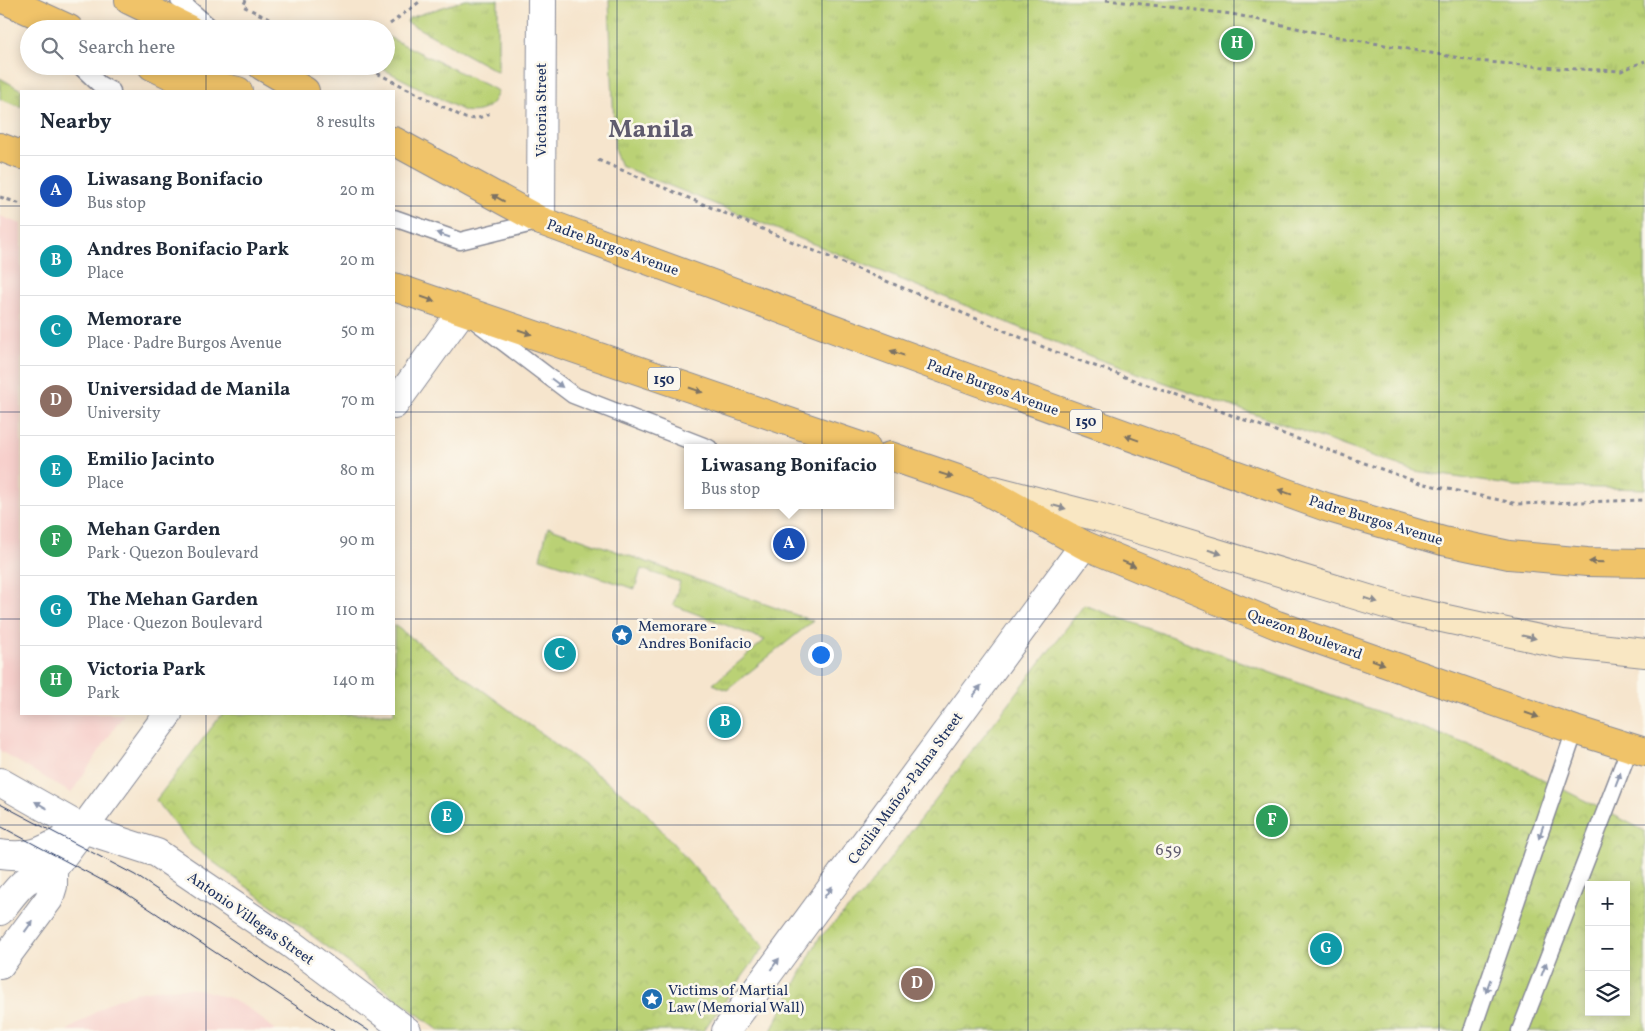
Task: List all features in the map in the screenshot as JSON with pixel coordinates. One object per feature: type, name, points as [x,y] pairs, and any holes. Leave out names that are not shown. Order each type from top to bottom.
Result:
[{"type":"main road","points":[[129,0],[171,20]]},
{"type":"main road","points":[[8,1],[49,20]]},
{"type":"main road","points":[[172,75],[234,90]]},
{"type":"main road","points":[[277,75],[303,90]]},
{"type":"main road","name":"Padre Burgos Avenue","points":[[395,142],[541,221],[985,385],[1326,507],[1443,541],[1509,555],[1587,562],[1645,563]]},
{"type":"main road","points":[[0,147],[20,155]]},
{"type":"main road","name":"150","points":[[395,286],[462,311],[854,444]]},
{"type":"main road","points":[[898,464],[1098,517],[1405,610],[1562,644],[1645,653]]},
{"type":"main road","name":"Quezon Boulevard","points":[[978,486],[1084,545],[1277,626],[1575,730],[1638,749]]},
{"type":"street","name":"Victoria Street","points":[[541,221],[542,0]]},
{"type":"street","points":[[395,404],[462,311]]},
{"type":"street","name":"Cecilia Muñoz-Palma Street","points":[[726,1031],[1084,545]]},
{"type":"street","points":[[0,911],[24,881],[53,869],[167,715]]},
{"type":"street","name":"Antonio Villegas Street","points":[[0,782],[82,829],[157,853],[291,944],[407,1031]]},
{"type":"street","points":[[0,854],[18,857],[38,854],[82,829]]},
{"type":"street","points":[[0,965],[49,899],[53,886],[53,869]]},
{"type":"lane","points":[[179,0],[202,20]]},
{"type":"lane","points":[[8,1],[29,20]]},
{"type":"lane","points":[[90,75],[99,84],[110,90]]},
{"type":"lane","points":[[395,218],[460,241],[541,221]]},
{"type":"lane","points":[[462,311],[573,395],[698,444]]},
{"type":"lane","points":[[1472,1031],[1575,730]]},
{"type":"lane","points":[[1520,1031],[1638,749]]},
{"type":"path","points":[[246,0],[243,6],[271,20]]},
{"type":"path","points":[[395,20],[422,0]]},
{"type":"path","points":[[1106,0],[1232,14],[1333,36],[1477,61],[1556,68],[1621,71],[1645,61]]},
{"type":"path","points":[[381,75],[465,118],[476,118],[491,113]]},
{"type":"path","points":[[598,160],[1053,351],[1420,483],[1518,504],[1645,500]]},
{"type":"path","points":[[0,197],[20,204]]},
{"type":"shaded area","points":[[0,216],[20,224],[20,715],[123,715],[71,793],[0,751]]},
{"type":"shaded area","points":[[186,988],[203,990],[229,998],[249,1009],[277,1031],[67,1031],[109,1003],[134,993]]},
{"type":"green space","points":[[465,0],[498,0],[498,72],[407,22],[409,18]]},
{"type":"green space","points":[[609,0],[1645,0],[1645,489],[1515,486],[1415,471],[1095,358],[621,166],[615,152]]},
{"type":"green space","points":[[395,40],[498,91],[493,102],[485,109],[475,112],[464,111],[394,75]]},
{"type":"green space","points":[[0,78],[21,90],[20,107],[0,99]]},
{"type":"green space","points":[[548,527],[813,621],[727,690],[713,684],[765,640],[673,605],[680,582],[641,569],[635,589],[540,558]]},
{"type":"green space","points":[[1084,605],[1489,752],[1645,831],[1645,1031],[771,1031],[819,938],[864,893]]},
{"type":"green space","points":[[395,626],[641,807],[764,947],[703,1031],[440,1031],[192,846],[156,800],[221,715],[395,715]]},
{"type":"tram line","points":[[0,804],[135,875],[369,1031]]},
{"type":"tram line","points":[[0,826],[124,892],[334,1031]]},
{"type":"place","name":"Victoria Park","points":[[1237,44]]},
{"type":"place","name":"Liwasang Bonifacio","points":[[789,544]]},
{"type":"place","name":"Memorare - Andres Bonifacio","points":[[622,635]]},
{"type":"place","name":"Memorare","points":[[560,654]]},
{"type":"place","name":"Andres Bonifacio Park","points":[[725,722]]},
{"type":"place","name":"Emilio Jacinto","points":[[447,817]]},
{"type":"place","name":"Mehan Garden","points":[[1272,821]]},
{"type":"place","name":"The Mehan Garden","points":[[1326,949]]},
{"type":"place","name":"Universidad de Manila","points":[[917,984]]},
{"type":"place","name":"Victims of Martial Law (Memorial Wall)","points":[[652,999]]},
{"type":"district","name":"Manila","points":[[651,128]]},
{"type":"district","name":"659","points":[[1169,849]]}]
